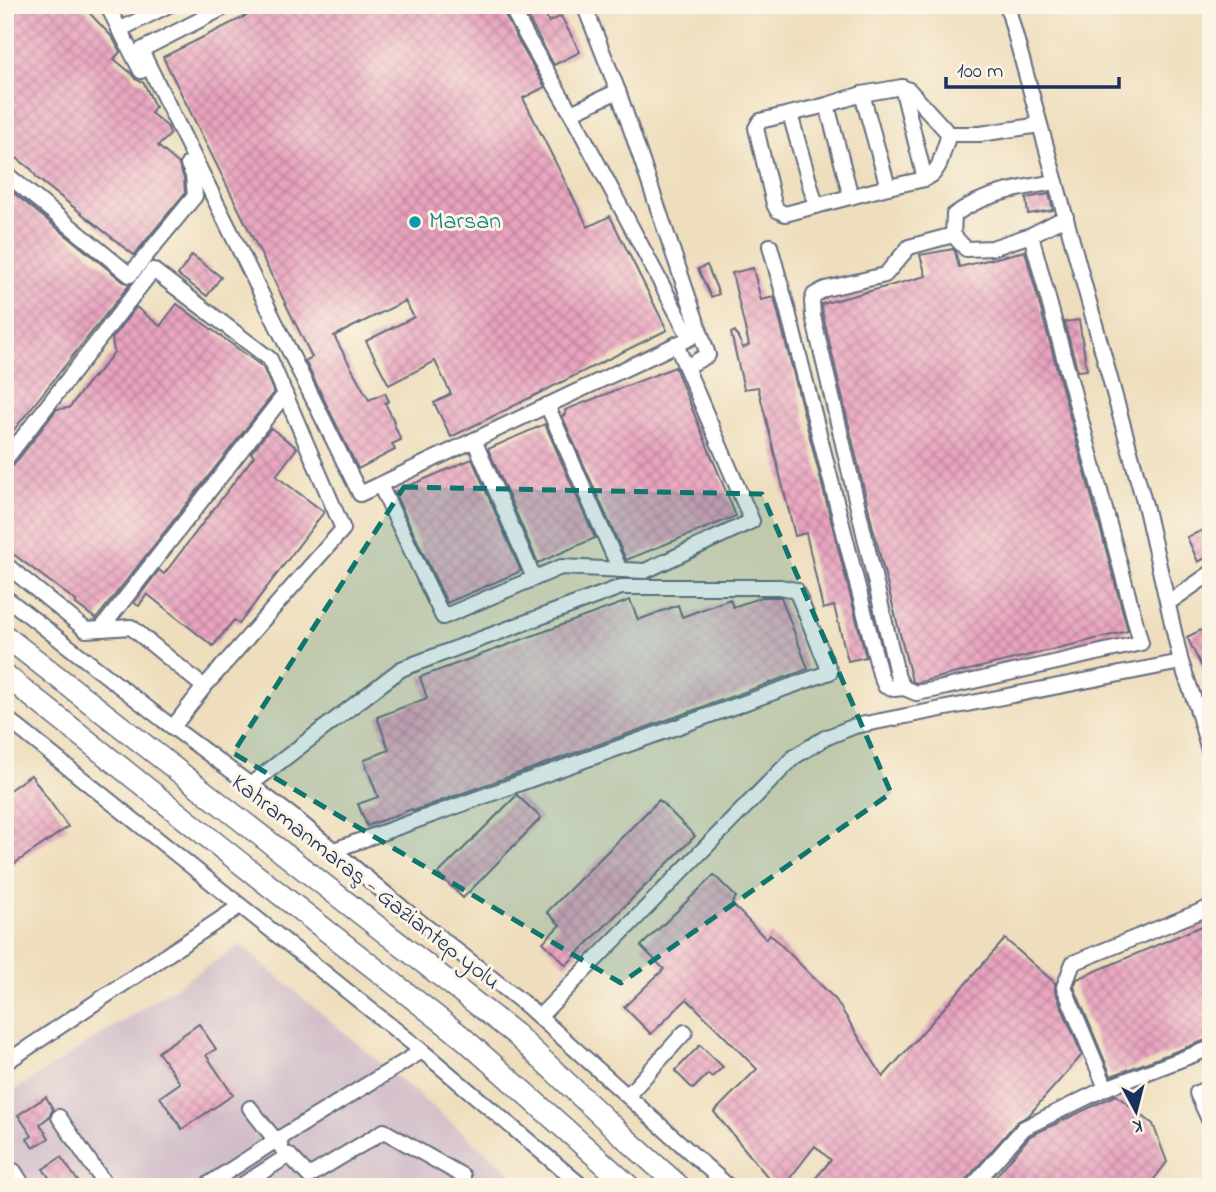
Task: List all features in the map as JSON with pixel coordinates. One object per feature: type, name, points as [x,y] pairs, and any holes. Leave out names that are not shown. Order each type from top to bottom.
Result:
[{"type":"highway","name":"Kahramanmaraş - Gaziantep yolu","points":[[5,636],[515,1034],[624,1138],[680,1187]]},
{"type":"highway","points":[[5,675],[461,1036],[630,1187]]},
{"type":"street","points":[[5,173],[130,275],[195,196],[193,175],[169,122],[107,5]]},
{"type":"street","points":[[119,30],[169,5]]},
{"type":"street","points":[[229,5],[141,50],[360,494],[690,338],[571,113],[510,5]]},
{"type":"street","points":[[584,5],[618,91],[708,355],[686,367]]},
{"type":"street","points":[[1007,5],[1146,509],[1181,662],[1204,706],[1211,757]]},
{"type":"street","points":[[949,134],[939,165],[933,174],[925,179],[785,214],[777,211],[774,204],[756,128],[760,121],[827,105],[862,93],[902,86],[949,134],[980,134],[1040,125]]},
{"type":"street","points":[[902,86],[925,179]]},
{"type":"street","points":[[571,113],[618,91]]},
{"type":"street","points":[[862,93],[888,187]]},
{"type":"street","points":[[827,105],[852,197]]},
{"type":"street","points":[[790,114],[816,206]]},
{"type":"street","points":[[1056,182],[1012,190],[970,204],[954,215],[953,234],[966,249],[992,248],[1031,235],[1066,217]]},
{"type":"street","points":[[904,688],[898,678],[813,316],[812,301],[814,295],[825,289],[885,275],[909,247],[953,234]]},
{"type":"street","points":[[770,246],[880,674],[885,686],[894,690],[904,688],[916,692],[1141,643],[1031,235]]},
{"type":"street","points":[[5,460],[153,270],[270,359],[343,529],[204,687],[173,727]]},
{"type":"street","points":[[786,304],[812,301]]},
{"type":"street","points":[[380,485],[443,617],[561,567],[645,571],[752,521],[676,344]]},
{"type":"street","points":[[101,629],[285,394]]},
{"type":"street","points":[[547,405],[620,570]]},
{"type":"street","points":[[474,440],[534,578]]},
{"type":"street","points":[[5,564],[86,630],[131,627],[204,687]]},
{"type":"street","points":[[1168,603],[1211,573]]},
{"type":"street","points":[[250,785],[401,670],[621,587],[780,587],[796,590],[830,672],[334,850]]},
{"type":"street","points":[[5,597],[295,818],[539,1017],[729,1187]]},
{"type":"street","points":[[539,1017],[794,757],[825,738],[855,726],[1181,662]]},
{"type":"street","points":[[5,718],[422,1051],[583,1187]]},
{"type":"street","points":[[5,1063],[240,906]]},
{"type":"street","points":[[1106,1088],[1064,987],[1073,963],[1211,907]]},
{"type":"street","points":[[628,1095],[685,1032]]},
{"type":"street","points":[[972,1187],[1024,1128],[1106,1088],[1211,1048]]},
{"type":"street","points":[[204,1187],[422,1051]]},
{"type":"street","points":[[1211,1087],[1197,1093],[1211,1124]]},
{"type":"street","points":[[250,1108],[309,1181],[384,1131],[463,1176],[463,1187]]},
{"type":"street","points":[[59,1117],[107,1187]]},
{"type":"street","points":[[239,1187],[289,1155]]},
{"type":"street","points":[[15,1171],[24,1187]]},
{"type":"highlighted area","points":[[404,487],[762,494],[891,793],[621,983],[233,753]]},
{"type":"shaded area","points":[[240,945],[528,1187],[5,1187],[5,1097]]},
{"type":"building","points":[[5,5],[82,5],[113,38],[120,52],[114,59],[135,79],[144,83],[155,107],[151,113],[168,127],[170,135],[158,146],[178,163],[184,178],[185,193],[134,255],[5,149]]},
{"type":"building","name":"Marsan","points":[[268,5],[500,5],[545,87],[523,98],[588,227],[610,216],[667,330],[451,437],[434,403],[451,394],[435,361],[389,385],[366,341],[414,317],[405,301],[334,336],[369,400],[385,393],[389,401],[385,403],[401,440],[392,444],[395,450],[358,469],[305,361],[312,357],[163,57]]},
{"type":"building","points":[[521,5],[541,5],[549,22],[561,16],[580,52],[554,65]]},
{"type":"building","points":[[5,186],[124,282],[130,284],[5,441]]},
{"type":"building","points":[[1049,194],[1053,210],[1028,214],[1026,198]]},
{"type":"building","points":[[953,249],[959,267],[1025,251],[1128,631],[916,683],[912,681],[873,528],[822,304],[926,276],[920,255]]},
{"type":"building","points":[[192,255],[221,277],[207,296],[178,275]]},
{"type":"building","points":[[707,265],[719,294],[711,297],[698,269]]},
{"type":"building","points":[[753,268],[761,300],[774,297],[866,657],[848,661],[834,606],[823,609],[806,533],[795,536],[758,387],[744,389],[731,333],[735,331],[743,348],[749,345],[732,273]]},
{"type":"building","points":[[177,304],[263,367],[274,393],[96,619],[5,548],[5,469],[13,466],[57,409],[69,408],[93,376],[94,378],[114,352],[112,339],[136,307],[160,326]]},
{"type":"building","points":[[1079,320],[1087,370],[1078,371],[1064,322]]},
{"type":"building","points":[[675,367],[736,516],[626,560],[562,416],[566,414],[565,410]]},
{"type":"building","points":[[545,424],[595,538],[538,563],[488,449]]},
{"type":"building","points":[[271,428],[297,448],[276,476],[324,512],[239,624],[234,620],[213,646],[147,594],[139,606],[134,603],[159,570],[164,574],[254,456],[251,453]]},
{"type":"building","points":[[472,459],[521,571],[447,603],[394,492]]},
{"type":"building","points":[[1208,528],[1211,535],[1211,555],[1198,562],[1187,537]]},
{"type":"building","points":[[762,597],[781,597],[808,669],[367,826],[358,804],[378,797],[364,760],[389,750],[377,717],[427,698],[420,677],[630,600],[638,620],[678,605],[682,617],[730,599],[733,607]]},
{"type":"building","points":[[1211,625],[1211,686],[1187,637]]},
{"type":"building","points":[[31,775],[68,827],[5,870],[5,793]]},
{"type":"building","points":[[517,795],[541,818],[463,898],[438,874]]},
{"type":"building","points":[[659,800],[695,836],[566,965],[543,942],[560,925],[547,912]]},
{"type":"building","points":[[714,875],[736,897],[732,904],[766,939],[770,934],[836,1000],[883,1077],[1005,939],[1055,983],[1055,991],[1082,1055],[1029,1115],[1017,1122],[965,1181],[963,1187],[808,1187],[831,1160],[815,1146],[783,1187],[776,1187],[714,1112],[757,1069],[687,999],[651,1034],[624,1007],[664,969],[641,946]]},
{"type":"building","points":[[1211,922],[1211,1038],[1111,1076],[1074,987],[1077,979]]},
{"type":"building","points":[[199,1024],[216,1049],[206,1055],[233,1095],[182,1129],[160,1097],[180,1083],[158,1052]]},
{"type":"building","points":[[700,1045],[723,1067],[712,1077],[708,1074],[693,1089],[675,1071]]},
{"type":"building","points":[[1116,1095],[1153,1124],[1167,1162],[1148,1187],[987,1187],[1030,1136]]},
{"type":"building","points":[[46,1097],[53,1109],[49,1117],[40,1124],[49,1138],[33,1148],[27,1139],[32,1136],[18,1115]]},
{"type":"building","points":[[61,1157],[82,1187],[56,1187],[43,1169]]},
{"type":"place","name":"Marsan","points":[[415,222]]}]
